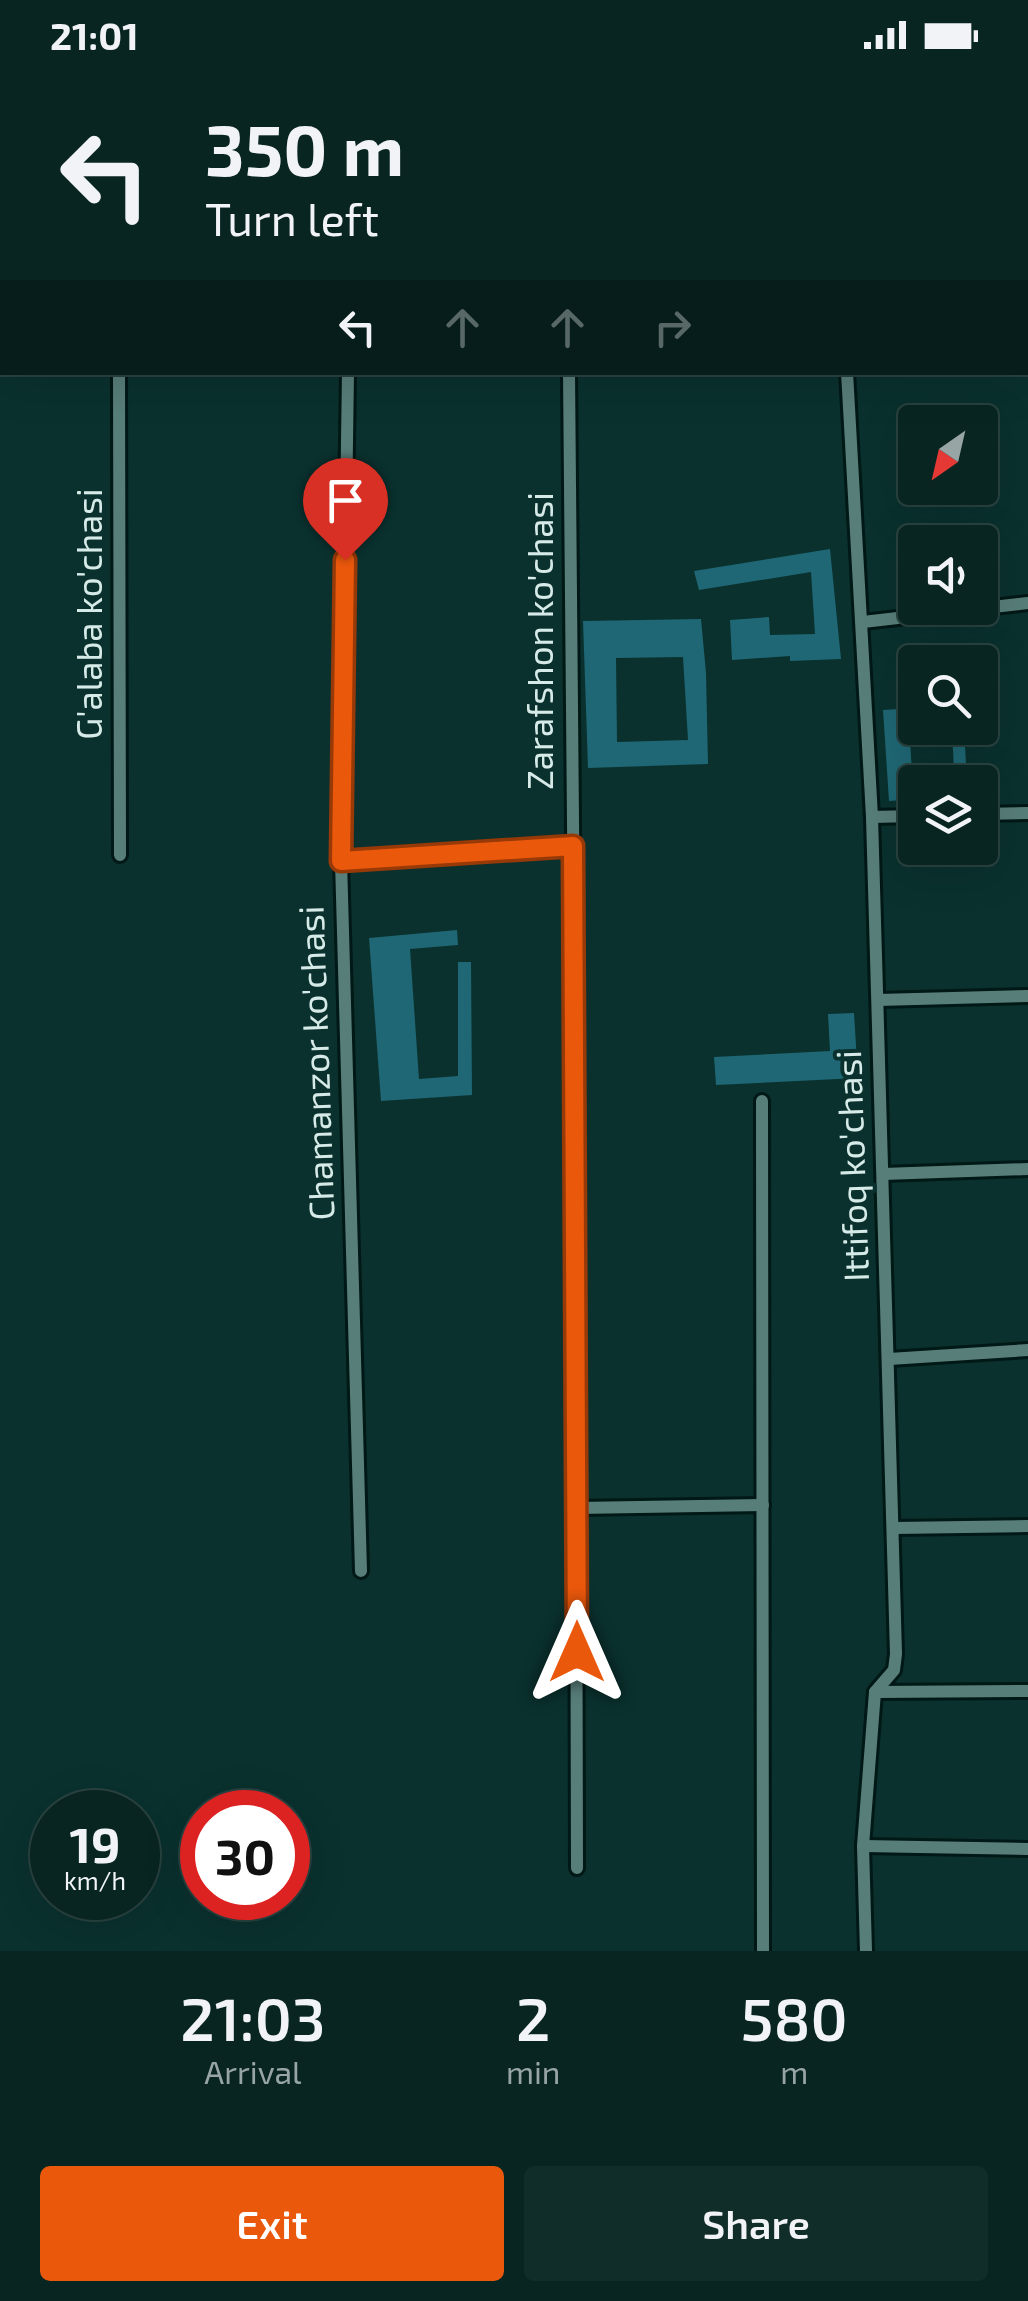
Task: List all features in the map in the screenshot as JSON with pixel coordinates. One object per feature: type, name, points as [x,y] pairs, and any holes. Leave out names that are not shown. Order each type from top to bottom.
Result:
[{"type":"street","name":"G'alaba ko'chasi","points":[[119,375],[120,856]]},
{"type":"street","name":"Chamanzor ko'chasi","points":[[348,375],[341,861],[361,1571]]},
{"type":"street","name":"Zarafshon ko'chasi","points":[[569,375],[577,1868]]},
{"type":"street","name":"Ittifoq ko'chasi","points":[[847,375],[872,817],[896,1654],[894,1670],[876,1692],[862,1846],[866,1951]]},
{"type":"street","points":[[863,622],[1028,603]]},
{"type":"street","points":[[998,813],[1028,812]]},
{"type":"street","points":[[872,817],[898,816]]},
{"type":"street","points":[[341,861],[573,846]]},
{"type":"street","points":[[878,1000],[1028,996]]},
{"type":"street","points":[[762,1100],[764,1951]]},
{"type":"street","points":[[883,1174],[1028,1170]]},
{"type":"street","points":[[889,1359],[1028,1350]]},
{"type":"street","points":[[576,1508],[763,1505]]},
{"type":"street","points":[[894,1528],[1028,1526]]},
{"type":"street","points":[[876,1692],[1028,1691]]},
{"type":"street","points":[[862,1846],[1028,1848]]},
{"type":"building","points":[[830,549],[841,659],[790,661],[790,656],[732,660],[730,620],[769,617],[770,635],[815,634],[811,572],[699,590],[694,571]]},
{"type":"building","points":[[701,619],[708,764],[588,768],[583,621]],"holes":[[[683,657],[688,740],[617,742],[616,658]]]},
{"type":"building","points":[[898,709],[898,745],[910,745],[912,765],[898,765],[898,800],[889,801],[883,710]]},
{"type":"building","points":[[953,745],[965,745],[966,765],[954,765]]},
{"type":"building","points":[[457,930],[458,945],[410,949],[419,1079],[458,1076],[458,962],[471,962],[472,1095],[381,1101],[369,938]]},
{"type":"building","points":[[854,1013],[858,1078],[716,1085],[714,1057],[830,1051],[828,1014]]},
{"type":"route","points":[[345,560],[341,861],[573,846],[577,1652]]}]
